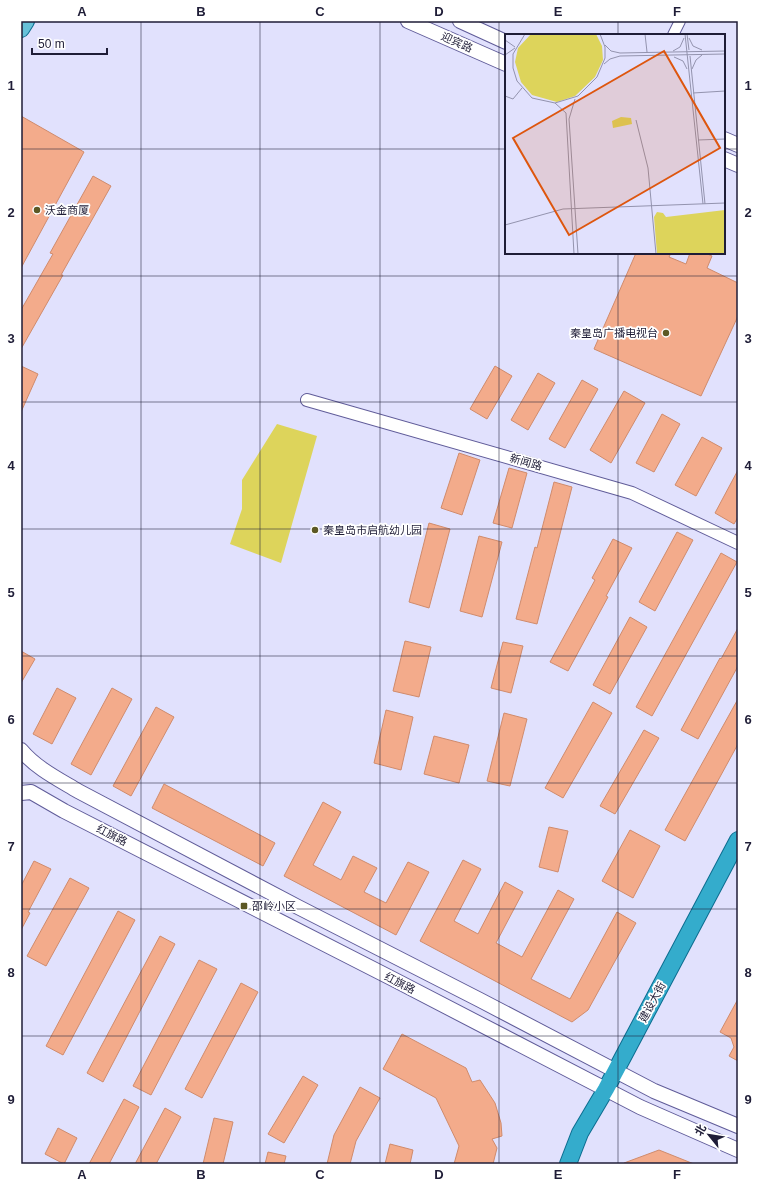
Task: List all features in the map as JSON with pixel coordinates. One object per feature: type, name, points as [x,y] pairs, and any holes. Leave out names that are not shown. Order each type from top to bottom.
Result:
[{"type":"highway","name":"建设大街","points":[[568,1164],[580,1133],[606,1089],[738,840]]},
{"type":"main road","points":[[21,29],[26,21]]},
{"type":"main road","name":"迎宾路","points":[[408,21],[505,64]]},
{"type":"main road","name":"迎宾路","points":[[460,21],[505,42]]},
{"type":"main road","points":[[725,139],[738,145]]},
{"type":"main road","points":[[725,159],[738,165]]},
{"type":"main road","points":[[21,750],[26,756],[52,776],[78,791],[298,907],[616,1070],[654,1091],[738,1126]]},
{"type":"main road","name":"红旗路","points":[[21,793],[31,792],[64,811],[640,1107],[738,1150]]},
{"type":"street","points":[[674,34],[680,21]]},
{"type":"street","name":"新闻路","points":[[307,400],[632,493],[738,544]]},
{"type":"shaded area","points":[[277,424],[317,436],[281,563],[230,544],[242,509],[242,480]]},
{"type":"building","name":"沃金商厦","points":[[21,116],[84,152],[21,268]]},
{"type":"building","points":[[93,176],[111,186],[21,349],[21,310],[53,254],[50,253]]},
{"type":"building","name":"秦皇岛广播电视台","points":[[636,254],[670,254],[669,257],[686,264],[690,254],[707,254],[712,256],[707,268],[738,283],[738,316],[701,396],[594,349]]},
{"type":"building","points":[[21,366],[38,374],[21,412]]},
{"type":"building","points":[[495,366],[512,376],[487,419],[470,409]]},
{"type":"building","points":[[538,373],[555,383],[528,430],[511,420]]},
{"type":"building","points":[[582,380],[598,389],[565,448],[549,439]]},
{"type":"building","points":[[624,391],[645,403],[611,463],[590,450]]},
{"type":"building","points":[[662,414],[680,424],[654,472],[636,463]]},
{"type":"building","points":[[702,437],[722,448],[696,496],[675,485]]},
{"type":"building","points":[[459,453],[480,460],[462,515],[441,508]]},
{"type":"building","points":[[509,468],[527,473],[512,528],[493,523]]},
{"type":"building","points":[[738,470],[738,517],[734,524],[715,513]]},
{"type":"building","points":[[554,482],[572,487],[537,624],[516,619],[535,547],[537,548]]},
{"type":"building","points":[[429,523],[450,529],[429,608],[409,602]]},
{"type":"building","points":[[677,532],[693,540],[655,611],[639,602]]},
{"type":"building","points":[[479,536],[502,542],[482,617],[460,611]]},
{"type":"building","points":[[613,539],[632,548],[606,596],[608,597],[568,671],[550,662],[595,580],[592,578]]},
{"type":"building","points":[[721,553],[737,562],[652,716],[636,707]]},
{"type":"building","points":[[630,617],[647,627],[610,694],[593,685]]},
{"type":"building","points":[[738,628],[738,666],[698,739],[681,730]]},
{"type":"building","points":[[405,641],[431,647],[419,697],[393,691]]},
{"type":"building","points":[[503,642],[523,646],[511,693],[491,688]]},
{"type":"building","points":[[21,651],[35,659],[21,683]]},
{"type":"building","points":[[57,688],[76,698],[52,744],[33,734]]},
{"type":"building","points":[[112,688],[132,699],[91,775],[71,764]]},
{"type":"building","points":[[738,699],[738,744],[685,841],[665,830]]},
{"type":"building","points":[[593,702],[612,713],[563,798],[545,788]]},
{"type":"building","points":[[156,707],[174,717],[131,796],[113,786]]},
{"type":"building","points":[[386,710],[413,717],[401,770],[374,763]]},
{"type":"building","points":[[504,713],[527,719],[510,786],[487,781]]},
{"type":"building","points":[[644,730],[659,738],[615,814],[600,806]]},
{"type":"building","points":[[434,736],[469,745],[459,783],[424,774]]},
{"type":"building","points":[[164,784],[275,843],[263,866],[152,808]]},
{"type":"building","points":[[323,802],[341,812],[313,865],[341,880],[353,856],[377,868],[364,892],[386,903],[408,862],[429,872],[396,935],[284,876]]},
{"type":"building","points":[[549,827],[568,831],[558,872],[539,867]]},
{"type":"building","points":[[630,830],[660,846],[633,898],[602,881]]},
{"type":"building","points":[[463,860],[481,869],[454,921],[478,934],[505,882],[523,892],[496,943],[522,957],[558,890],[574,899],[531,979],[570,999],[617,912],[636,923],[588,1010],[572,1022],[420,941]]},
{"type":"building","points":[[34,861],[51,869],[28,912],[30,913],[21,930],[21,886]]},
{"type":"building","points":[[70,878],[89,888],[46,966],[27,956]]},
{"type":"building","points":[[118,911],[135,920],[63,1055],[46,1046]]},
{"type":"building","points":[[160,936],[175,944],[103,1082],[87,1073]]},
{"type":"building","points":[[199,960],[217,969],[151,1095],[133,1086]]},
{"type":"building","points":[[241,983],[258,992],[202,1098],[185,1089]]},
{"type":"building","points":[[738,999],[738,1061],[729,1056],[734,1047],[731,1038],[720,1032]]},
{"type":"building","points":[[402,1034],[466,1068],[472,1082],[480,1080],[495,1103],[501,1123],[502,1136],[492,1139],[497,1148],[493,1164],[454,1164],[459,1146],[436,1098],[383,1069]]},
{"type":"building","points":[[303,1076],[318,1085],[284,1143],[268,1134]]},
{"type":"building","points":[[360,1087],[380,1098],[356,1141],[350,1164],[327,1164],[334,1135]]},
{"type":"building","points":[[124,1099],[139,1107],[109,1164],[89,1164]]},
{"type":"building","points":[[165,1108],[181,1117],[156,1164],[135,1164]]},
{"type":"building","points":[[214,1118],[233,1122],[223,1164],[203,1164]]},
{"type":"building","points":[[58,1128],[77,1138],[64,1164],[45,1154]]},
{"type":"building","points":[[390,1144],[413,1150],[410,1164],[385,1164]]},
{"type":"building","points":[[659,1150],[694,1164],[624,1164],[624,1163]]},
{"type":"building","points":[[268,1152],[286,1156],[284,1164],[265,1164]]},
{"type":"place","name":"沃金商厦","points":[[37,210]]},
{"type":"place","name":"秦皇岛广播电视台","points":[[666,333]]},
{"type":"place","name":"秦皇岛市启航幼儿园","points":[[315,530]]},
{"type":"place","name":"邵岭小区","points":[[244,906]]}]
